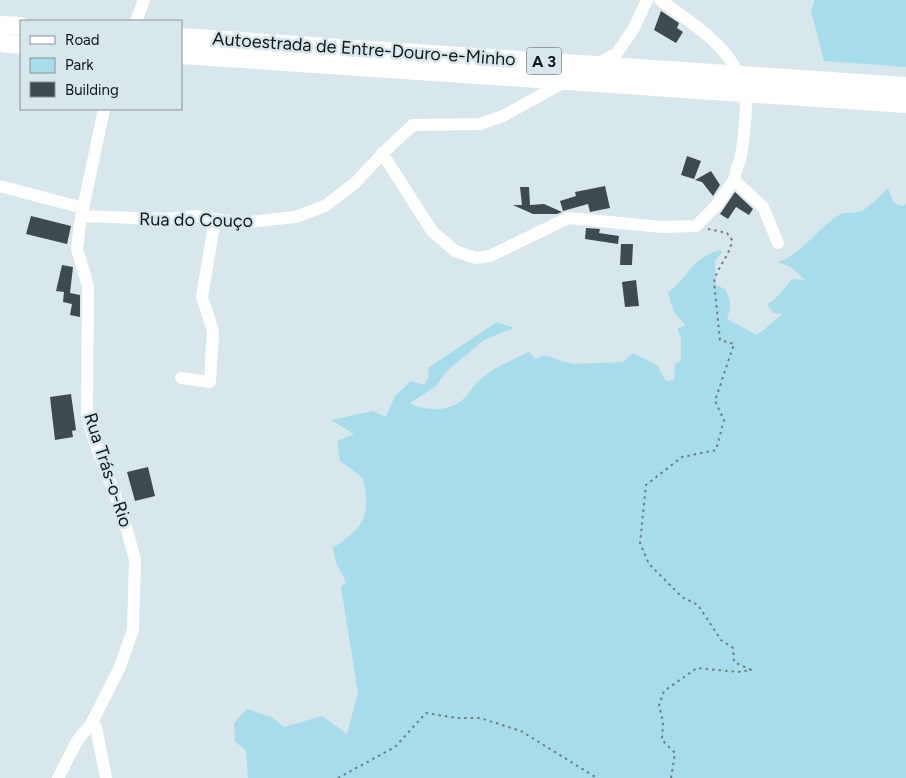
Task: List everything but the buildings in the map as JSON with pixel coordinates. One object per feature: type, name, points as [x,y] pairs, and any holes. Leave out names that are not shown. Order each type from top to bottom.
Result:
[{"type":"highway","points":[[0,25],[20,26]]},
{"type":"highway","name":"Autoestrada de Entre-Douro-e-Minho","points":[[182,37],[906,86]]},
{"type":"highway","points":[[0,43],[20,45]]},
{"type":"highway","name":"Autoestrada de Entre-Douro-e-Minho","points":[[182,56],[906,104]]},
{"type":"street","points":[[136,20],[144,0]]},
{"type":"street","name":"Rua do Couço","points":[[0,186],[82,212],[166,220],[195,216],[242,223],[295,217],[325,206],[355,183],[382,153],[413,124],[480,124],[488,122],[518,108],[617,53],[630,35],[646,0]]},
{"type":"street","points":[[660,0],[725,50],[741,80],[747,106],[735,178],[736,184],[763,207],[778,243]]},
{"type":"street","name":"Rua Trás-o-Rio","points":[[58,778],[77,741],[91,724],[119,669],[133,630],[135,559],[122,513],[95,443],[88,415],[88,286],[77,249],[82,212],[104,110]]},
{"type":"street","points":[[382,153],[432,231],[455,251],[476,258],[490,256],[568,218],[662,227],[696,226],[716,206],[735,178]]},
{"type":"street","points":[[181,378],[210,382],[213,331],[202,297],[215,219]]},
{"type":"street","points":[[91,724],[96,727],[106,778]]},
{"type":"path","points":[[671,778],[675,753],[662,740],[663,722],[658,705],[664,691],[697,668],[738,672],[751,670],[734,662],[733,648],[721,640],[698,605],[682,597],[648,564],[640,543],[646,485],[682,457],[716,450],[724,420],[715,400],[734,344],[720,340],[714,282],[732,240],[727,233],[696,226]]},
{"type":"path","points":[[338,778],[395,747],[426,713],[457,718],[480,718],[521,731],[597,778]]},
{"type":"green space","points":[[815,0],[906,0],[906,67],[824,61],[811,11]]},
{"type":"green space","points":[[888,188],[894,203],[902,206],[906,204],[906,778],[248,778],[246,750],[235,742],[234,723],[247,709],[273,718],[284,727],[322,716],[347,734],[358,693],[341,587],[346,582],[336,563],[333,548],[352,533],[363,519],[366,502],[365,491],[363,478],[340,461],[337,441],[354,434],[331,420],[373,411],[386,417],[395,396],[411,381],[424,385],[429,376],[428,368],[497,322],[514,328],[484,340],[447,371],[435,387],[410,403],[429,409],[442,409],[455,405],[464,399],[476,383],[487,374],[529,352],[536,359],[543,355],[573,364],[623,362],[633,353],[657,365],[666,381],[674,380],[675,363],[681,361],[681,338],[677,329],[685,325],[674,312],[668,293],[695,264],[709,254],[719,250],[722,252],[715,261],[716,285],[725,289],[730,300],[727,319],[757,335],[783,314],[773,313],[767,304],[778,296],[793,279],[805,280],[791,267],[778,262],[795,253],[839,215],[862,211]]}]
